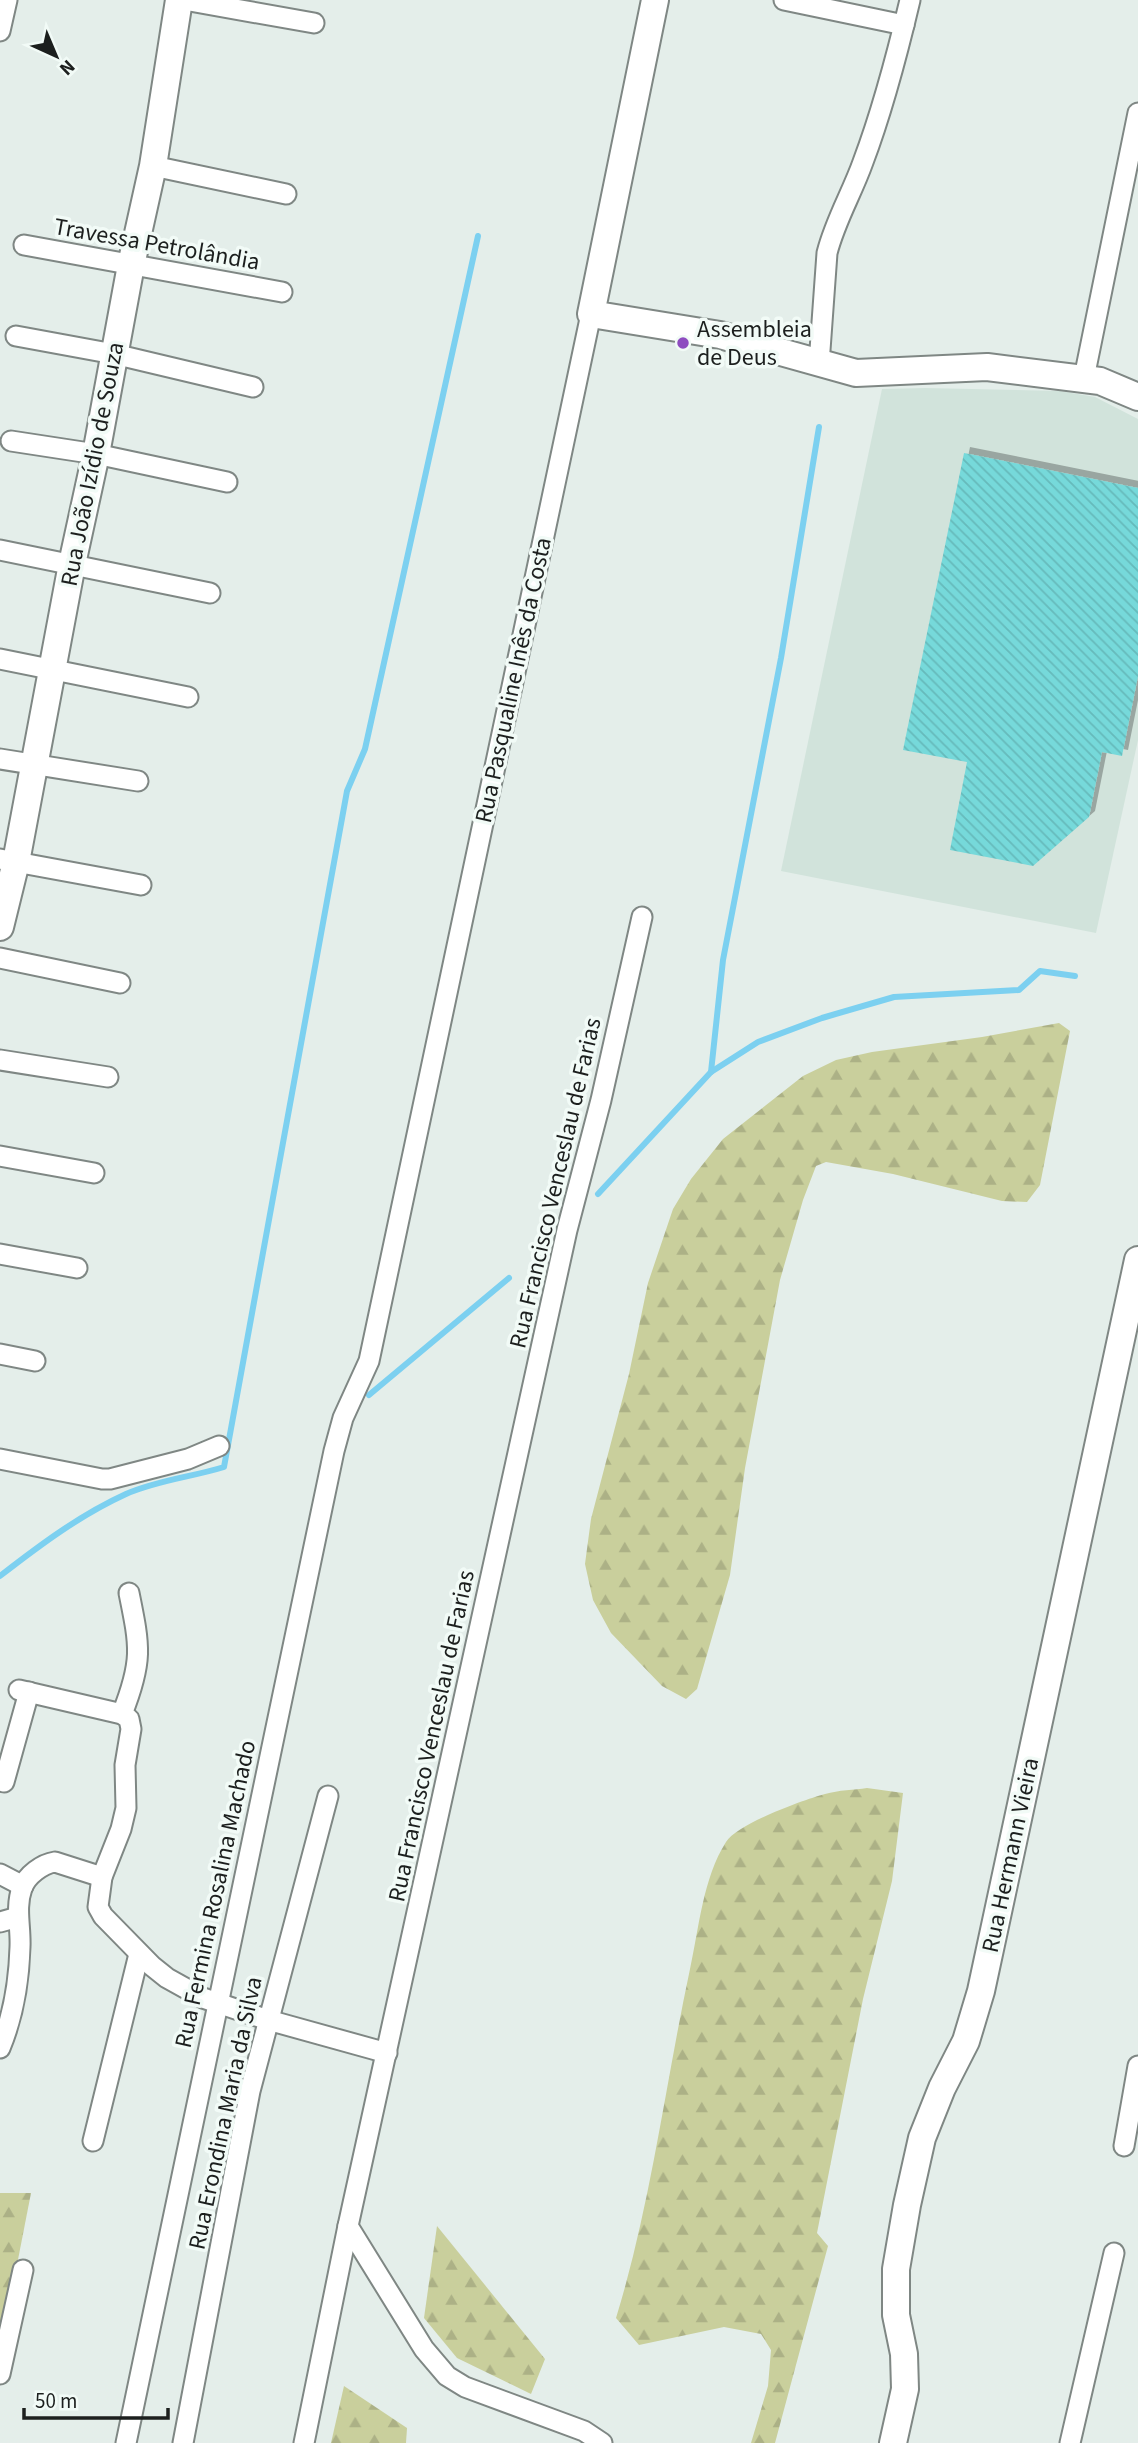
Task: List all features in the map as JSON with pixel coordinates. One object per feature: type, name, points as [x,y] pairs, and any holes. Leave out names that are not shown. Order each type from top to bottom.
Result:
[{"type":"street","points":[[0,31],[7,0]]},
{"type":"street","points":[[182,0],[314,23]]},
{"type":"street","name":"Rua João Izídio de Souza","points":[[0,927],[8,861],[33,765],[53,668],[131,265],[153,166],[182,0]]},
{"type":"street","name":"Rua Pasqualine Inês da Costa","points":[[369,1360],[655,0]]},
{"type":"street","points":[[784,0],[904,25]]},
{"type":"street","points":[[819,364],[827,253],[831,236],[875,130],[910,0]]},
{"type":"street","points":[[1084,378],[1138,113]]},
{"type":"street","points":[[153,166],[286,194]]},
{"type":"street","name":"Travessa Petrolândia","points":[[23,245],[282,292]]},
{"type":"street","points":[[591,314],[720,335],[856,373],[987,367],[1100,381],[1138,397]]},
{"type":"street","points":[[16,337],[114,354],[253,387]]},
{"type":"street","points":[[11,441],[96,454],[227,482]]},
{"type":"street","points":[[0,550],[210,593]]},
{"type":"street","points":[[0,659],[188,697]]},
{"type":"street","points":[[0,759],[138,781]]},
{"type":"street","points":[[8,861],[141,885]]},
{"type":"street","name":"Rua Francisco Venceslau de Farias","points":[[304,2443],[348,2225],[567,1230],[601,1100],[642,917]]},
{"type":"street","points":[[0,958],[120,983]]},
{"type":"street","points":[[0,1060],[108,1077]]},
{"type":"street","points":[[0,1156],[94,1173]]},
{"type":"street","points":[[0,1254],[77,1268]]},
{"type":"street","name":"Rua Hermann Vieira","points":[[893,2443],[905,2389],[904,2354],[896,2315],[896,2269],[907,2205],[922,2138],[966,2041],[981,1991],[1138,1260]]},
{"type":"street","points":[[0,1354],[36,1361]]},
{"type":"street","name":"Rua Fermina Rosalina Machado","points":[[126,2443],[334,1451],[350,1398],[369,1360]]},
{"type":"street","points":[[0,1459],[102,1479],[188,1459],[219,1446]]},
{"type":"street","points":[[122,1714],[139,1660],[130,1592]]},
{"type":"street","points":[[4,1783],[24,1691],[122,1714],[129,1719],[131,1729],[125,1765],[126,1808],[121,1829],[102,1877],[98,1907],[103,1916],[139,1954],[167,1978],[203,1998],[268,2020],[387,2053]]},
{"type":"street","name":"Rua Erondina Maria da Silva","points":[[183,2443],[250,2091],[328,1796]]},
{"type":"street","points":[[1,2045],[19,1975],[20,1940],[9,1920],[23,1886],[36,1870],[47,1863],[55,1862],[102,1877]]},
{"type":"street","points":[[0,1874],[23,1886]]},
{"type":"street","points":[[93,2141],[139,1954]]},
{"type":"street","points":[[1124,2146],[1134,2105],[1138,2066]]},
{"type":"street","points":[[348,2225],[424,2349],[447,2376],[465,2387],[584,2431],[602,2443]]},
{"type":"street","points":[[1070,2443],[1114,2253]]},
{"type":"street","points":[[0,2374],[23,2270]]},
{"type":"shaded area","points":[[882,389],[1060,391],[1095,397],[1138,419],[1138,740],[1096,933],[781,871]]},
{"type":"green space","points":[[1059,1023],[1070,1031],[1040,1185],[1027,1202],[1002,1201],[893,1174],[826,1162],[816,1166],[803,1200],[780,1280],[745,1468],[730,1575],[697,1689],[686,1699],[662,1686],[611,1633],[593,1600],[585,1564],[591,1519],[629,1374],[648,1283],[673,1209],[691,1179],[723,1139],[803,1076],[836,1060]]},
{"type":"green space","points":[[867,1788],[903,1793],[892,1881],[863,1999],[817,2233],[828,2246],[775,2443],[751,2443],[768,2386],[771,2350],[761,2334],[724,2327],[639,2345],[616,2318],[639,2232],[703,1904],[718,1856],[733,1835],[771,1814],[825,1794]]},
{"type":"green space","points":[[0,2193],[31,2193],[0,2352]]},
{"type":"green space","points":[[437,2226],[545,2359],[531,2394],[457,2358],[424,2318]]},
{"type":"green space","points":[[344,2386],[407,2428],[406,2443],[331,2443]]},
{"type":"building","points":[[964,453],[1138,488],[1138,676],[1122,756],[1102,752],[1089,817],[1033,866],[950,850],[967,762],[903,750]]},
{"type":"waterway","points":[[0,1576],[45,1542],[109,1502],[150,1485],[224,1467],[347,791],[365,749],[478,236]]},
{"type":"waterway","points":[[711,1072],[723,960],[781,658],[819,427]]},
{"type":"waterway","points":[[598,1194],[711,1072],[758,1042],[822,1018],[894,997],[1019,990],[1040,971],[1075,976]]},
{"type":"waterway","points":[[369,1395],[509,1278]]},
{"type":"place","name":"Assembleia de Deus","points":[[683,343]]}]
